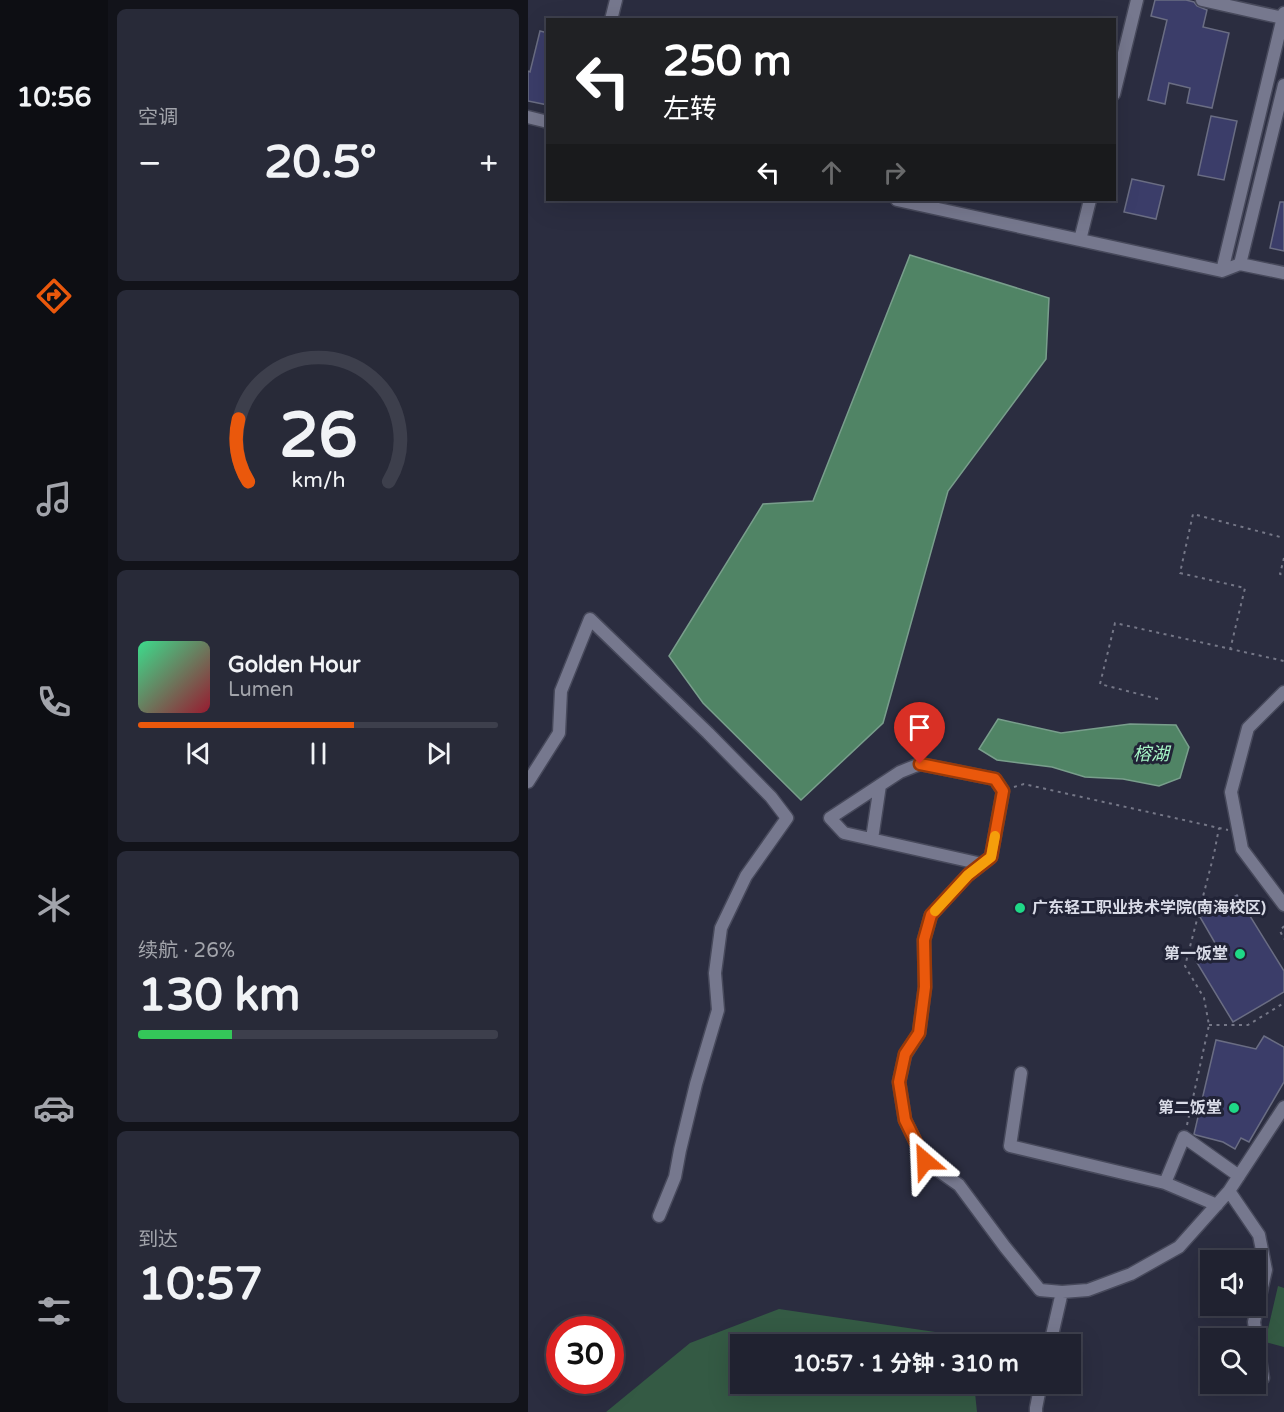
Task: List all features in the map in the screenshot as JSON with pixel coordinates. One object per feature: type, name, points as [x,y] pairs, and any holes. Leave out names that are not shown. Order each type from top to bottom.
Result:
[{"type":"street","points":[[612,18],[616,0]]},
{"type":"street","points":[[1116,86],[1137,0]]},
{"type":"street","points":[[1202,0],[1283,15],[1222,271]]},
{"type":"street","points":[[1240,264],[1284,85]]},
{"type":"street","points":[[528,117],[546,122]]},
{"type":"street","points":[[902,201],[1222,271],[1240,264],[1284,273]]},
{"type":"street","points":[[1080,240],[1090,201]]},
{"type":"street","points":[[528,782],[559,733],[561,691],[590,619],[708,733],[771,797],[787,818],[746,876],[721,928],[716,974],[718,1010],[696,1084],[675,1177],[659,1216]]},
{"type":"street","points":[[1284,692],[1248,728],[1231,792],[1242,849],[1284,905]]},
{"type":"street","points":[[982,864],[844,832],[830,818],[900,772],[920,764],[995,779],[1003,791],[991,857],[968,875],[931,915],[924,940],[925,987],[919,1033],[905,1054],[899,1082],[905,1120],[925,1161],[959,1185],[1040,1290],[1062,1292],[1088,1290],[1131,1274],[1179,1247],[1229,1191],[1284,1107]]},
{"type":"street","points":[[872,839],[880,785]]},
{"type":"street","points":[[1021,1073],[1010,1146],[1165,1183],[1217,1205]]},
{"type":"street","points":[[1165,1183],[1184,1137],[1239,1176]]},
{"type":"street","points":[[1229,1191],[1259,1235],[1266,1270],[1255,1328]]},
{"type":"street","points":[[1052,1334],[1062,1292]]},
{"type":"street","points":[[1036,1412],[1039,1394]]},
{"type":"path","points":[[1230,650],[1245,588],[1180,573],[1193,514],[1284,538]]},
{"type":"path","points":[[1284,558],[1280,574],[1284,574]]},
{"type":"path","points":[[1158,699],[1100,684],[1115,623],[1284,661]]},
{"type":"path","points":[[1003,791],[1024,784],[1239,833]]},
{"type":"path","points":[[1184,1137],[1209,1025],[1204,998],[1185,966],[1219,828]]},
{"type":"path","points":[[1284,926],[1280,931],[1284,939]]},
{"type":"path","points":[[1209,1025],[1248,1025],[1284,1003]]},
{"type":"shaded area","points":[[1278,1286],[1284,1288],[1284,1347],[1266,1342]]},
{"type":"shaded area","points":[[779,1309],[949,1334],[730,1334],[730,1394],[975,1394],[977,1412],[606,1412],[690,1343]]},
{"type":"water","points":[[910,255],[1049,298],[1046,359],[948,491],[883,723],[801,800],[703,703],[669,656],[763,504],[813,501]]},
{"type":"water","name":"榕湖","points":[[998,719],[1061,733],[1130,724],[1176,725],[1189,747],[1180,778],[1159,786],[1123,779],[1085,777],[1052,767],[997,760],[979,749]]},
{"type":"building","points":[[1155,0],[1194,2],[1197,6],[1207,10],[1203,27],[1229,33],[1212,108],[1187,103],[1190,88],[1169,83],[1165,104],[1148,100],[1167,20],[1151,16]]},
{"type":"building","points":[[540,31],[546,32],[546,105],[528,101],[528,71],[530,72]]},
{"type":"building","points":[[1211,116],[1237,121],[1224,180],[1198,175]]},
{"type":"building","points":[[1132,179],[1164,186],[1156,219],[1124,212]]},
{"type":"building","points":[[1280,202],[1284,202],[1284,251],[1270,248]]},
{"type":"building","name":"第一饭堂","points":[[1237,895],[1284,971],[1284,992],[1233,1022],[1196,961],[1218,948],[1200,917]]},
{"type":"building","name":"第二饭堂","points":[[1264,1036],[1284,1047],[1284,1082],[1249,1142],[1241,1138],[1235,1149],[1223,1142],[1194,1134],[1216,1040],[1256,1049]]},
{"type":"slow traffic","points":[[935,911],[968,875],[991,857],[995,836]]},
{"type":"place","name":"广东轻工职业技术学院(南海校区)","points":[[1020,908]]},
{"type":"place","name":"第一饭堂","points":[[1240,954]]},
{"type":"place","name":"第二饭堂","points":[[1234,1108]]},
{"type":"route","points":[[920,764],[995,779],[1003,791],[991,857],[968,875],[931,915],[924,940],[925,987],[919,1033],[905,1054],[899,1082],[905,1120],[925,1161]]}]
